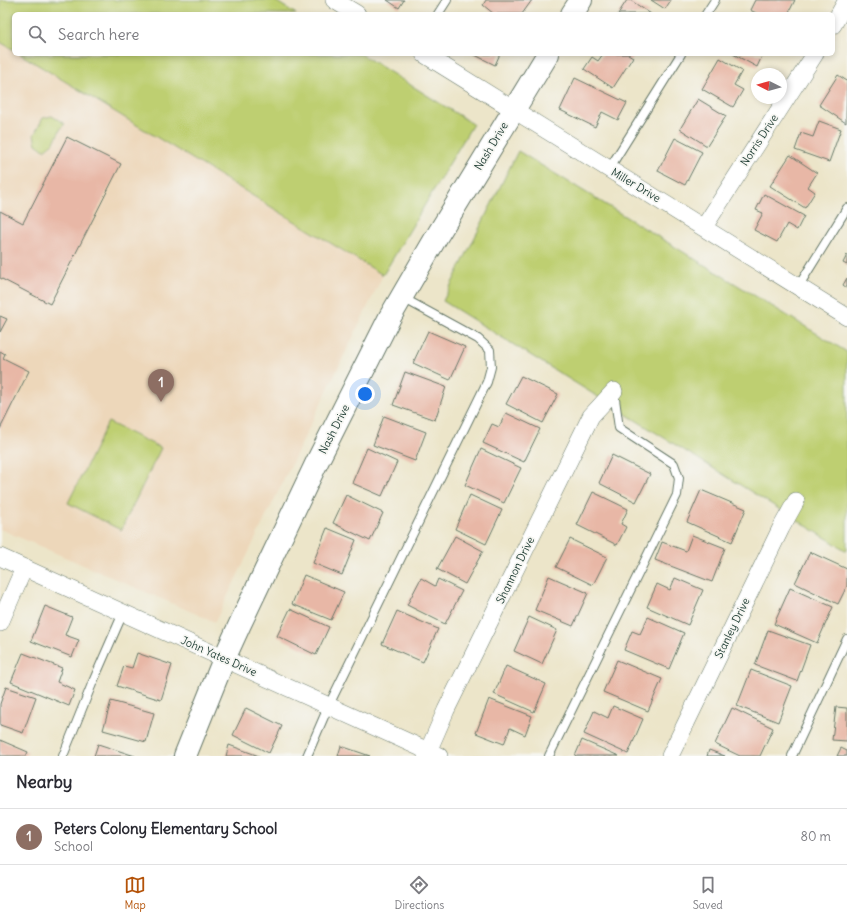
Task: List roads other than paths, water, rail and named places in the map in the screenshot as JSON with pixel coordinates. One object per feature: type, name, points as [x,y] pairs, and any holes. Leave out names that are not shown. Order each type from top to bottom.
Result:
[{"type":"street","points":[[334,0],[354,12]]},
{"type":"street","points":[[573,12],[581,0]]},
{"type":"street","points":[[835,21],[847,0]]},
{"type":"street","name":"Miller Drive","points":[[427,56],[847,317]]},
{"type":"street","name":"Nash Drive","points":[[185,756],[224,659],[317,462],[401,297],[513,109],[547,56]]},
{"type":"street","name":"Norris Drive","points":[[704,227],[814,56]]},
{"type":"street","name":"Shannon Drive","points":[[431,754],[446,710],[591,416],[614,391]]},
{"type":"street","name":"Stanley Drive","points":[[670,756],[781,528],[796,501]]},
{"type":"street","name":"John Yates Drive","points":[[0,557],[329,705],[431,754]]},
{"type":"street","points":[[0,623],[24,568]]},
{"type":"lane","points":[[439,12],[446,0]]},
{"type":"lane","points":[[707,12],[715,0]]},
{"type":"lane","points":[[609,169],[680,56]]},
{"type":"lane","points":[[798,287],[847,208]]},
{"type":"lane","points":[[307,756],[329,705],[487,382],[491,367],[490,350],[478,339],[401,297]]},
{"type":"lane","points":[[549,756],[678,495],[679,478],[674,464],[618,428],[614,391]]},
{"type":"lane","points":[[64,756],[92,684],[123,613]]},
{"type":"lane","points":[[792,756],[847,639]]},
{"type":"place","name":"Peters Colony Elementary School","points":[[161,402]]}]
